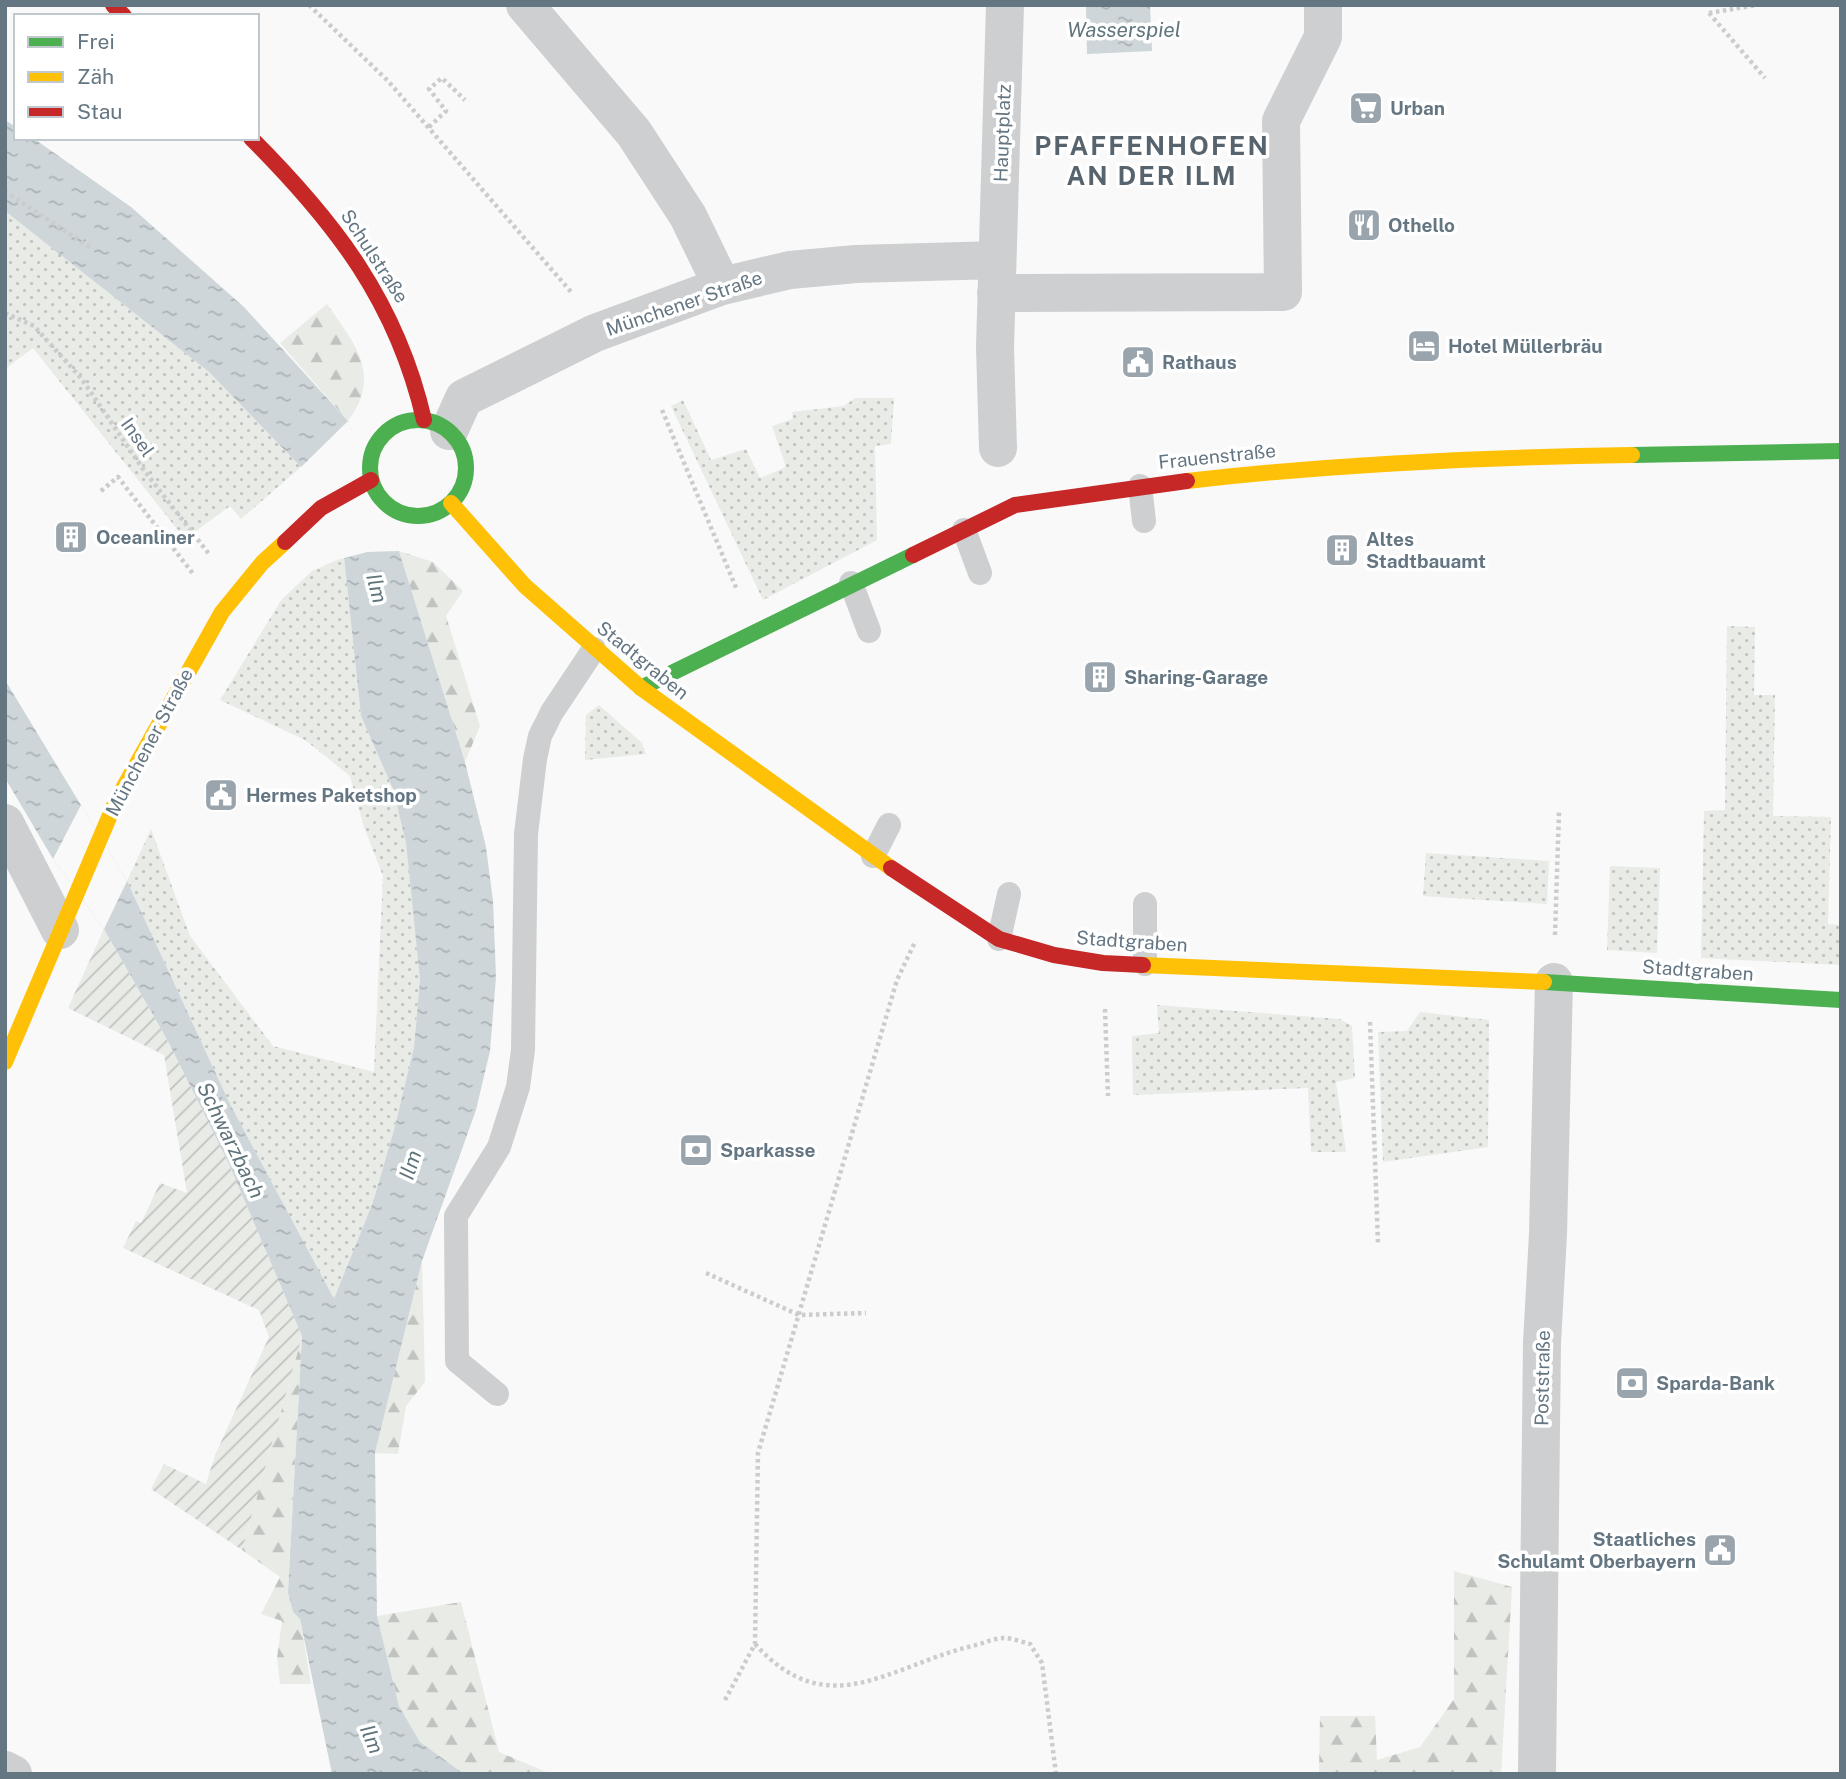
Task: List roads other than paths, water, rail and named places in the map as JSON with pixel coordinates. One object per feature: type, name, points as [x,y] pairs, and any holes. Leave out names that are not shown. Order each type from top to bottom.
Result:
[{"type":"street","points":[[525,5],[634,133],[688,216],[722,286]]},
{"type":"street","name":"Hauptplatz","points":[[998,448],[997,277],[1005,5]]},
{"type":"street","name":"Münchener Straße","points":[[436,426],[464,398],[595,333],[722,286],[790,270],[856,264],[997,277],[1283,292],[1281,121],[1323,37],[1323,5]]},
{"type":"street","name":"Schulstraße","points":[[253,140],[295,179],[366,275],[404,349],[436,426],[460,443],[466,459],[461,491],[451,503]]},
{"type":"street","points":[[436,426],[406,422],[391,428],[379,440],[371,454],[371,480],[387,505],[407,516],[424,516],[451,503]]},
{"type":"street","name":"Frauenstraße","points":[[641,688],[1015,505],[1140,486],[1290,469],[1423,461],[1841,451]]},
{"type":"street","name":"Münchener Straße","points":[[5,1062],[116,801],[222,612],[262,563],[321,508],[371,480]]},
{"type":"street","name":"Stadtgraben","points":[[451,503],[526,586],[641,688],[873,856],[999,939],[1054,955],[1103,963],[1368,972],[1841,1000]]},
{"type":"street","points":[[5,823],[60,930]]},
{"type":"street","name":"Poststraße","points":[[1537,1774],[1542,1343],[1548,1234],[1554,982]]},
{"type":"street","points":[[5,1770],[13,1774]]},
{"type":"lane","points":[[1140,486],[1144,521]]},
{"type":"lane","points":[[964,530],[980,573]]},
{"type":"lane","points":[[851,583],[869,631]]},
{"type":"lane","points":[[497,1394],[457,1360],[456,1216],[499,1147],[518,1087],[523,1050],[526,834],[540,736],[594,649]]},
{"type":"lane","points":[[873,856],[890,825]]},
{"type":"lane","points":[[999,939],[1009,894]]},
{"type":"lane","points":[[1145,905],[1145,964]]},
{"type":"water","name":"Wasserspiel","points":[[1086,5],[1150,5],[1152,51],[1087,54]]},
{"type":"water","points":[[5,120],[14,126],[14,140],[36,140],[131,207],[244,307],[348,421],[399,551],[465,762],[486,847],[493,901],[496,977],[490,1051],[476,1110],[422,1261],[375,1453],[377,1616],[399,1706],[420,1742],[464,1774],[332,1774],[300,1619],[293,1612],[288,1593],[302,1336],[229,1164],[169,1043],[104,929],[53,859],[5,778],[5,680],[127,881],[229,1102],[334,1299],[373,1202],[395,1126],[414,1047],[420,980],[406,843],[393,789],[361,716],[344,557],[301,467],[209,372],[5,211]]},
{"type":"place","name":"Urban","points":[[1366,108]]},
{"type":"place","name":"Othello","points":[[1364,225]]},
{"type":"place","name":"Hotel Müllerbräu","points":[[1424,346]]},
{"type":"place","name":"Rathaus","points":[[1138,362]]},
{"type":"place","name":"Oceanliner","points":[[71,537]]},
{"type":"place","name":"Altes Stadtbauamt","points":[[1342,550]]},
{"type":"place","name":"Sharing-Garage","points":[[1100,677]]},
{"type":"place","name":"Hermes Paketshop","points":[[221,795]]},
{"type":"place","name":"Sparkasse","points":[[696,1150]]},
{"type":"place","name":"Sparda-Bank","points":[[1632,1383]]},
{"type":"place","name":"Staatliches Schulamt Oberbayern","points":[[1720,1550]]},
{"type":"district","name":"PFAFFENHOFEN AN DER ILM","points":[[1152,160]]},
{"type":"water label","name":"Ilm","points":[[377,588]]},
{"type":"water label","name":"Schwarzbach","points":[[231,1140]]},
{"type":"water label","name":"Ilm","points":[[410,1165]]},
{"type":"water label","name":"Ilm","points":[[372,1739]]}]
